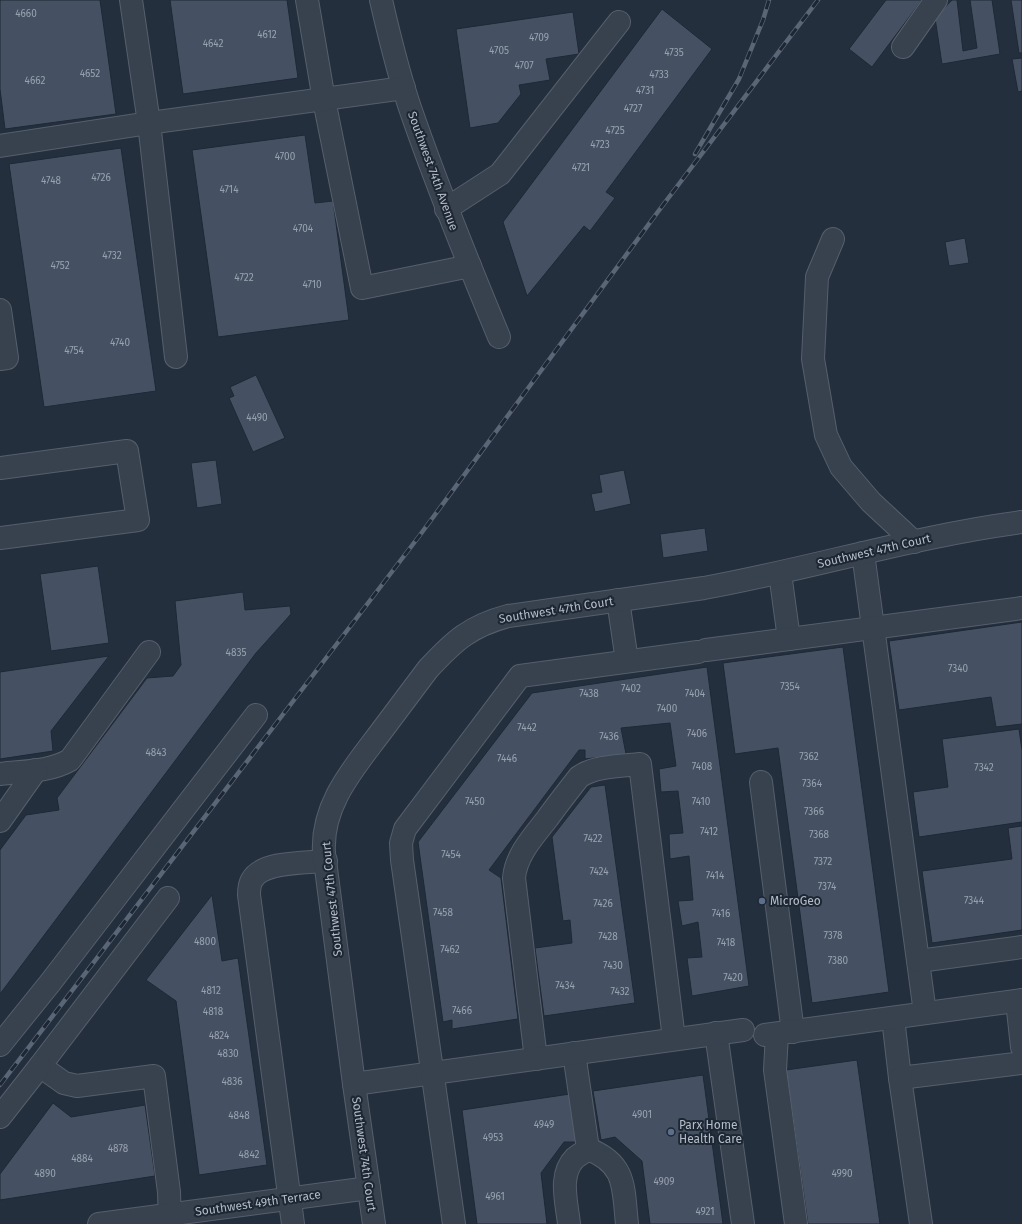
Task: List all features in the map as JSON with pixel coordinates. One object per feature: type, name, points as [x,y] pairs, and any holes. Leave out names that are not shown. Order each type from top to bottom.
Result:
[{"type":"street","points":[[131,0],[149,123],[176,358]]},
{"type":"street","points":[[307,0],[324,100],[362,288],[470,266]]},
{"type":"street","name":"Southwest 74th Avenue","points":[[381,0],[404,88],[446,210],[499,336]]},
{"type":"street","points":[[903,47],[936,0]]},
{"type":"street","points":[[446,210],[500,174],[619,22]]},
{"type":"street","points":[[0,146],[149,123],[404,88]]},
{"type":"street","points":[[833,239],[817,277],[813,360],[826,435],[841,467],[871,502],[914,542]]},
{"type":"street","points":[[0,310],[7,358],[0,359]]},
{"type":"street","points":[[0,468],[127,451],[138,520],[0,538]]},
{"type":"street","name":"Southwest 47th Court","points":[[354,1084],[324,844],[325,832],[333,803],[339,791],[361,758],[428,669],[454,642],[479,626],[508,616],[704,588],[780,573],[947,534],[1022,522]]},
{"type":"street","points":[[863,553],[925,1013]]},
{"type":"street","points":[[780,573],[789,638]]},
{"type":"street","points":[[618,600],[627,662]]},
{"type":"street","points":[[454,1224],[402,860],[401,843],[405,829],[520,676],[789,638],[1022,608]]},
{"type":"street","points":[[0,774],[59,766],[70,760],[149,652]]},
{"type":"street","points":[[0,1045],[50,983],[256,715]]},
{"type":"street","points":[[536,1059],[514,878],[515,871],[518,860],[529,843],[579,777],[584,773],[593,770],[640,764],[674,1039]]},
{"type":"street","points":[[0,821],[36,770]]},
{"type":"street","points":[[761,782],[778,1034],[775,1070],[796,1224]]},
{"type":"street","points":[[293,1224],[250,903],[249,886],[252,879],[262,870],[283,865],[326,861]]},
{"type":"street","points":[[0,1117],[168,898]]},
{"type":"street","points":[[919,961],[1022,947]]},
{"type":"street","points":[[778,1034],[1019,1001],[1022,1047]]},
{"type":"street","points":[[893,1018],[921,1224]]},
{"type":"street","points":[[354,1084],[743,1030]]},
{"type":"street","points":[[716,1033],[743,1224]]},
{"type":"street","points":[[574,1054],[588,1149]]},
{"type":"street","points":[[900,1078],[1022,1063]]},
{"type":"street","points":[[40,1066],[64,1084],[77,1086],[154,1076],[169,1192],[170,1219]]},
{"type":"street","name":"Southwest 74th Court","points":[[354,1084],[374,1224]]},
{"type":"street","points":[[570,1224],[565,1186],[567,1171],[575,1158],[588,1149]]},
{"type":"street","points":[[588,1149],[606,1158],[618,1171],[622,1180],[627,1224]]},
{"type":"street","name":"Southwest 49th Terrace","points":[[99,1224],[170,1219],[290,1199],[369,1188]]},
{"type":"building","points":[[0,0],[100,0],[116,114],[5,129],[0,89]]},
{"type":"building","points":[[170,0],[287,0],[298,78],[183,94]]},
{"type":"building","points":[[886,0],[922,0],[872,67],[849,49]]},
{"type":"building","points":[[952,0],[957,0],[963,51],[977,48],[970,0],[992,0],[1000,54],[942,64],[935,18]]},
{"type":"building","points":[[1011,0],[1022,0],[1022,53],[1019,53]]},
{"type":"building","points":[[662,9],[712,49],[606,192],[615,198],[590,231],[584,226],[527,296],[503,222]]},
{"type":"building","points":[[573,12],[579,54],[546,59],[550,80],[519,85],[521,94],[498,123],[470,128],[456,29]]},
{"type":"building","points":[[1022,58],[1022,91],[1018,92],[1012,59]]},
{"type":"building","points":[[305,135],[315,203],[333,201],[349,320],[218,337],[192,150]]},
{"type":"building","points":[[121,148],[156,391],[44,407],[9,164]]},
{"type":"building","points":[[965,238],[969,263],[949,266],[945,242]]},
{"type":"building","points":[[256,375],[285,438],[253,452],[229,398],[234,396],[230,387]]},
{"type":"building","points":[[216,460],[222,504],[197,508],[191,463]]},
{"type":"building","points":[[624,470],[631,504],[595,512],[591,494],[602,492],[599,475]]},
{"type":"building","points":[[705,528],[708,551],[663,558],[660,534]]},
{"type":"building","points":[[98,566],[109,643],[51,651],[40,574]]},
{"type":"building","points":[[243,592],[245,610],[290,606],[291,614],[256,653],[0,994],[0,850],[26,815],[59,810],[57,798],[147,678],[173,676],[181,665],[175,601]]},
{"type":"building","points":[[1022,622],[1022,724],[996,727],[991,697],[899,710],[889,641]]},
{"type":"building","points":[[843,647],[889,992],[812,1003],[778,748],[735,754],[723,663]]},
{"type":"building","points":[[109,656],[51,731],[53,751],[0,759],[0,672]]},
{"type":"building","points":[[707,667],[749,986],[692,996],[687,958],[702,957],[698,922],[682,926],[678,901],[693,900],[689,856],[670,859],[669,834],[683,833],[678,791],[661,792],[659,769],[676,766],[670,723],[621,728],[626,754],[585,759],[585,750],[579,750],[489,870],[501,878],[518,1019],[452,1029],[452,1020],[443,1022],[418,842],[532,693]]},
{"type":"building","points":[[1019,729],[1022,750],[1022,822],[919,837],[913,792],[948,787],[942,739]]},
{"type":"building","points":[[605,785],[635,1003],[544,1016],[535,948],[572,943],[570,920],[563,921],[552,837],[591,787]]},
{"type":"building","points":[[1022,826],[1022,930],[932,943],[922,871],[1012,859],[1008,828]]},
{"type":"building","points":[[212,895],[222,961],[238,958],[267,1165],[199,1175],[176,1001],[146,980]]},
{"type":"building","points":[[857,1060],[880,1224],[808,1224],[786,1070]]},
{"type":"building","points":[[703,1075],[723,1224],[650,1224],[642,1161],[615,1137],[601,1140],[593,1091]]},
{"type":"building","points":[[570,1094],[577,1142],[564,1142],[541,1173],[547,1224],[477,1224],[462,1110]]},
{"type":"building","points":[[53,1103],[71,1117],[145,1105],[155,1176],[0,1200],[0,1174]]},
{"type":"railway","points":[[695,154],[739,79],[763,20],[769,0]]},
{"type":"railway","points":[[0,1085],[420,535],[657,213],[818,0]]},
{"type":"place","name":"MicroGeo","points":[[762,901]]},
{"type":"place","name":"Parx Home Health Care","points":[[671,1132]]}]
